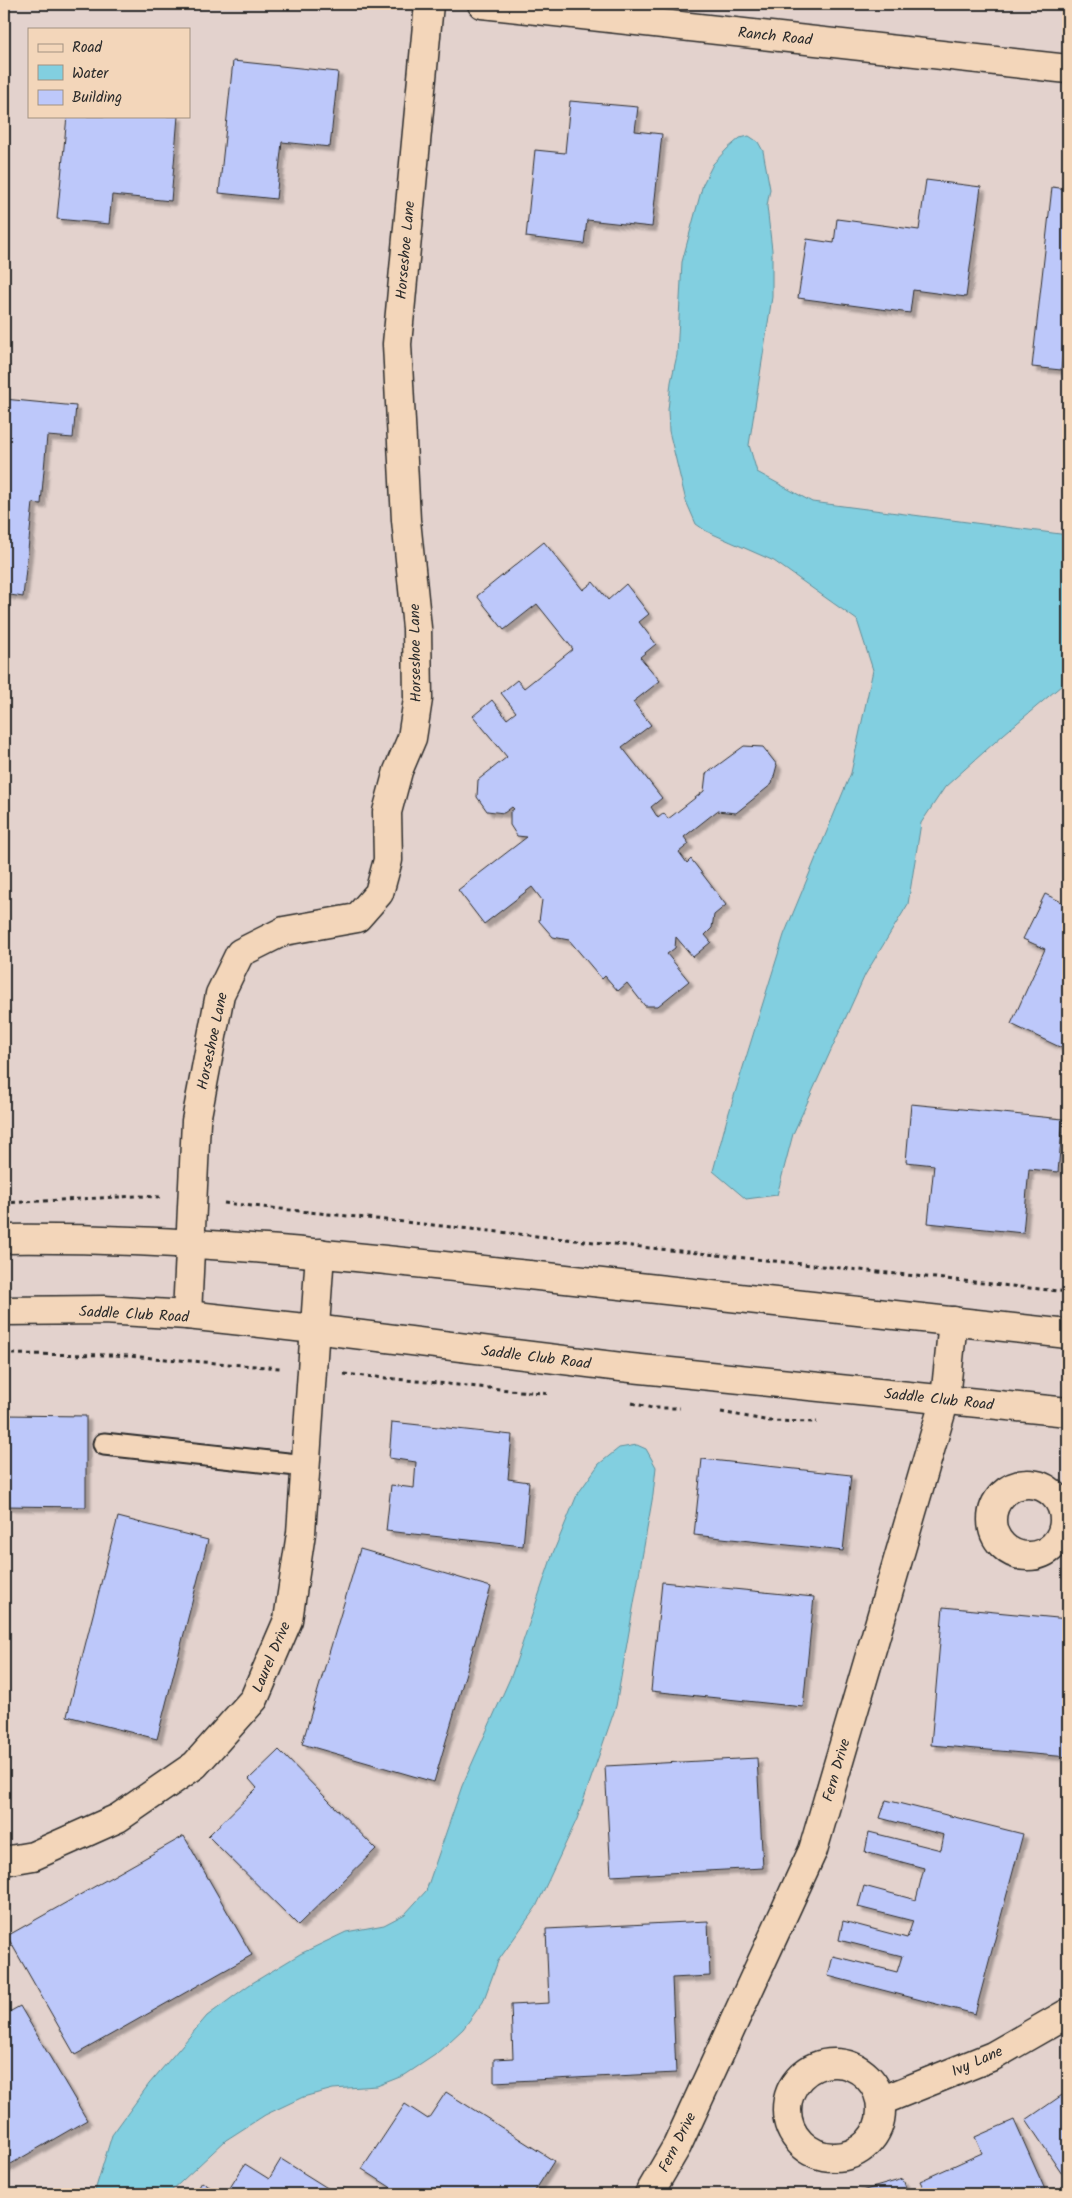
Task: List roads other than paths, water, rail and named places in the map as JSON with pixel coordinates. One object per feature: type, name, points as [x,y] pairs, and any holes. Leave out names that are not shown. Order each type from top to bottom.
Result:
[{"type":"street","name":"Horseshoe Lane","points":[[187,1316],[196,1121],[220,994],[240,953],[284,931],[357,918],[380,893],[388,860],[387,812],[398,771],[412,738],[418,699],[417,628],[406,520],[397,344],[429,4]]},
{"type":"street","name":"Ranch Road","points":[[482,4],[1068,69]]},
{"type":"street","points":[[4,1239],[190,1243],[320,1253],[1068,1334]]},
{"type":"street","name":"Laurel Drive","points":[[4,1861],[33,1856],[118,1818],[195,1765],[254,1699],[288,1620],[301,1533],[320,1253]]},
{"type":"street","name":"Saddle Club Road","points":[[4,1311],[104,1310],[187,1316],[314,1329],[621,1367],[1068,1412]]},
{"type":"street","name":"Fern Drive","points":[[649,2194],[677,2146],[813,1850],[945,1399],[953,1321]]},
{"type":"street","name":"Ivy Lane","points":[[881,2101],[993,2056],[1068,2012]]},
{"type":"lane","points":[[104,1444],[306,1466]]},
{"type":"water","points":[[749,136],[758,142],[763,151],[770,189],[767,206],[772,250],[772,297],[749,445],[757,472],[812,502],[1068,535],[1068,680],[945,787],[921,823],[908,904],[865,975],[793,1134],[777,1195],[746,1199],[713,1171],[727,1119],[784,935],[851,773],[873,670],[857,620],[774,561],[706,531],[696,524],[686,501],[669,431],[668,410],[671,382],[677,355],[682,262],[703,184],[713,164],[727,149],[740,138]]},
{"type":"water","points":[[637,1445],[646,1449],[656,1467],[653,1495],[616,1706],[577,1819],[536,1907],[498,1961],[483,2002],[463,2029],[435,2055],[405,2075],[377,2086],[333,2089],[303,2097],[265,2115],[226,2140],[168,2194],[94,2194],[112,2135],[149,2084],[207,2016],[249,1985],[300,1954],[346,1932],[384,1925],[405,1914],[426,1891],[462,1786],[512,1674],[553,1553],[577,1495],[599,1464],[619,1448]]}]
